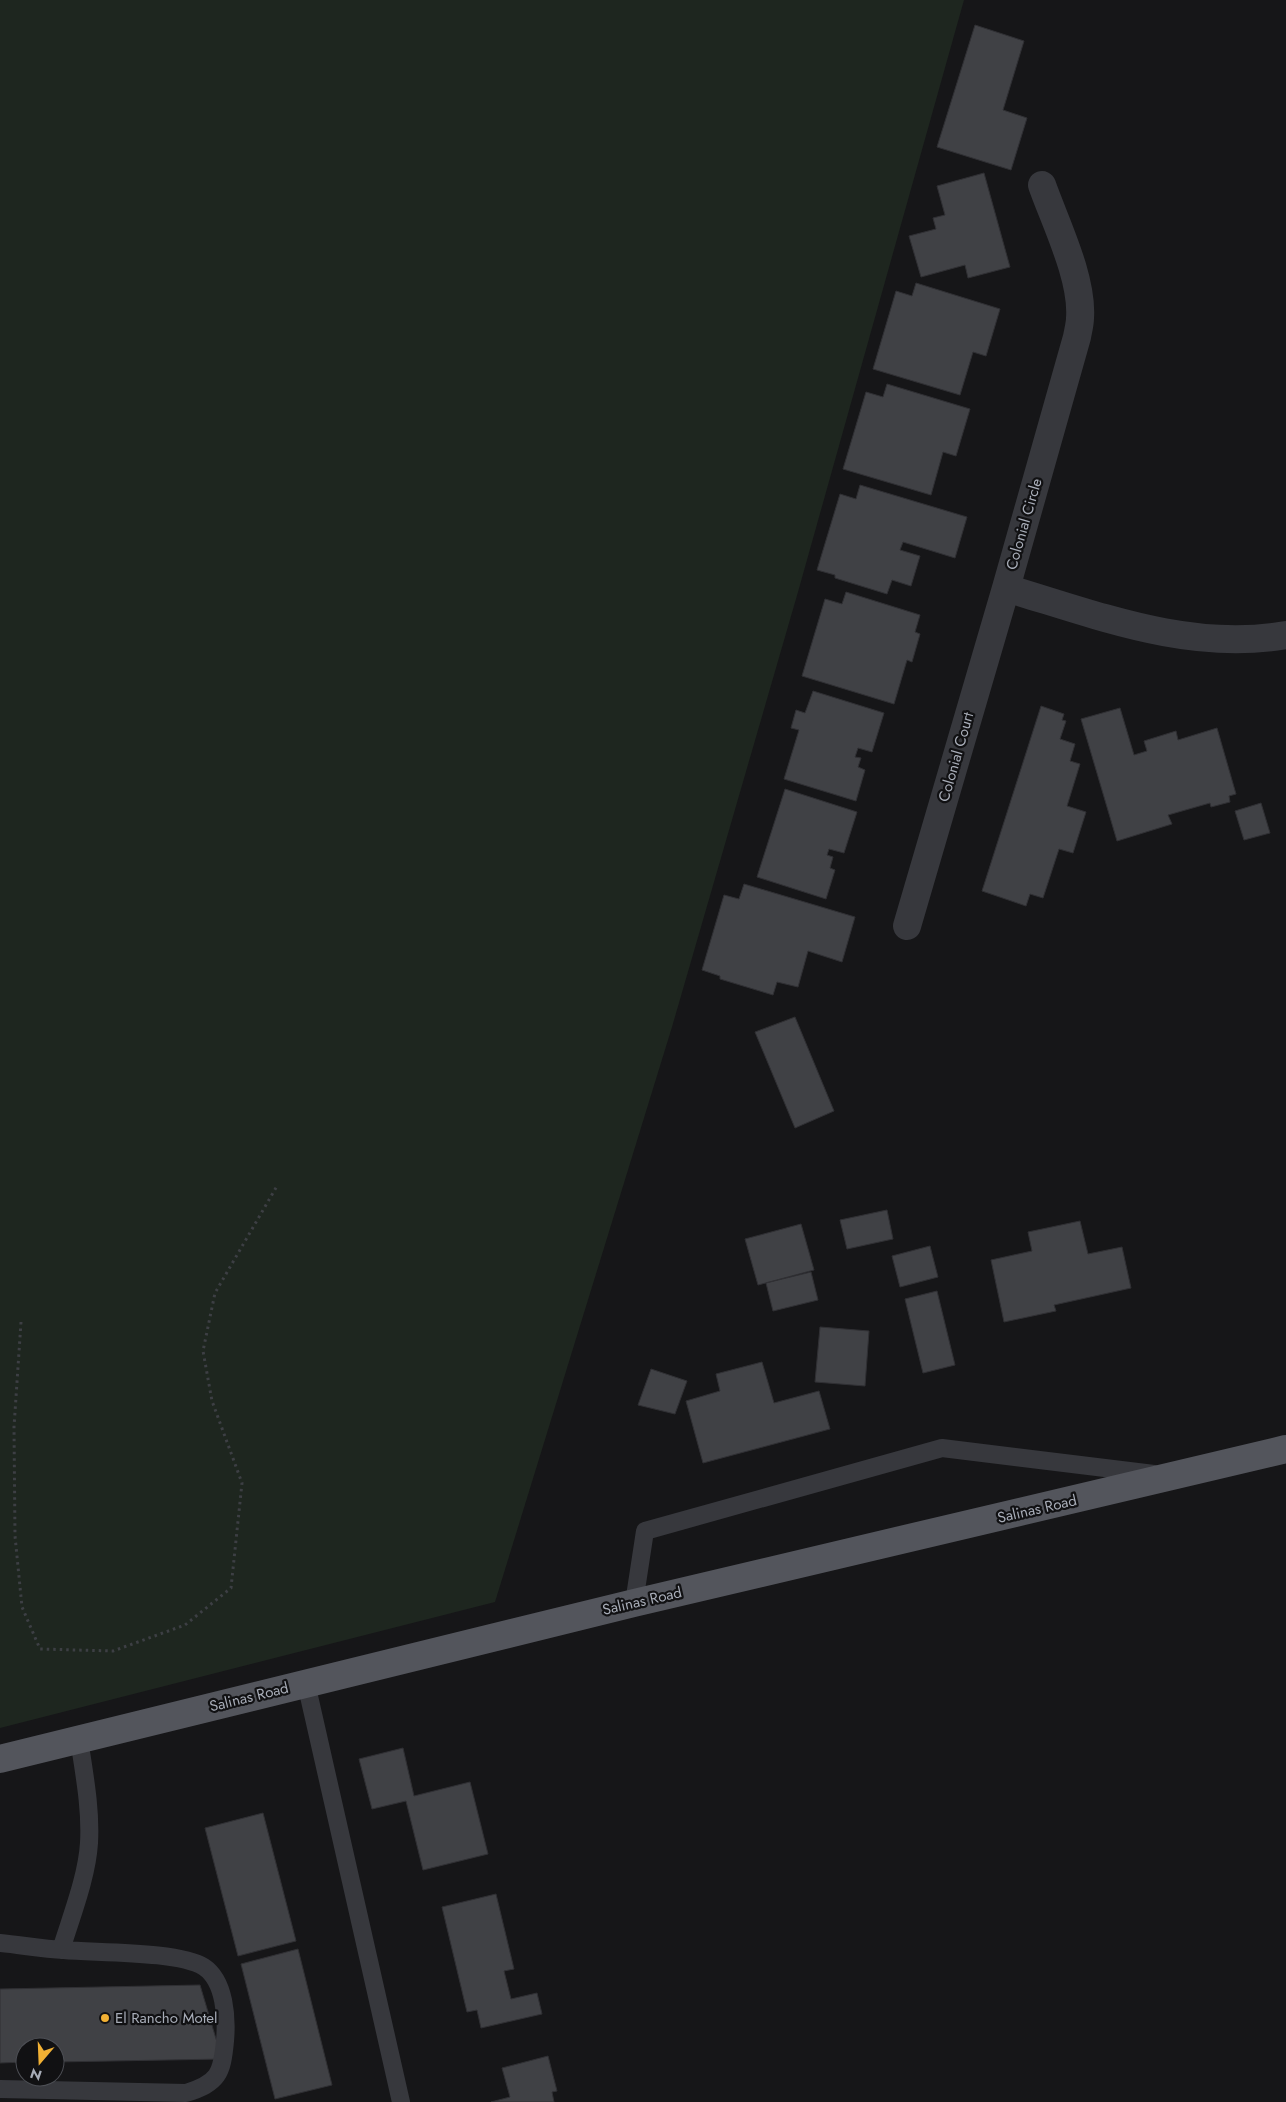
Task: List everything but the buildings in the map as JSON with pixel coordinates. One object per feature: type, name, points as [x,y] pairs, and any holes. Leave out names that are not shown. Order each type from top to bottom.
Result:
[{"type":"main road","name":"Salinas Road","points":[[0,1759],[634,1603],[1174,1477],[1286,1449]]},
{"type":"street","name":"Colonial Circle","points":[[1042,185],[1075,276],[1080,299],[1080,318],[1077,337],[1006,588],[1139,628],[1173,634],[1242,639],[1286,635]]},
{"type":"street","name":"Colonial Court","points":[[907,926],[1006,588]]},
{"type":"lane","points":[[634,1603],[645,1531],[942,1448],[1174,1477]]},
{"type":"lane","points":[[306,1683],[401,2102]]},
{"type":"lane","points":[[61,1950],[85,1869],[89,1844],[88,1810],[80,1739]]},
{"type":"lane","points":[[0,1943],[61,1950],[179,1957],[204,1967],[215,1978],[225,2014],[222,2066],[216,2078],[204,2087],[186,2093],[0,2089]]},
{"type":"path","points":[[21,1322],[14,1427],[15,1536],[22,1607],[40,1649],[113,1651],[185,1625],[231,1588],[242,1483],[212,1401],[203,1351],[215,1293],[277,1186]]},
{"type":"shaded area","points":[[0,0],[964,0],[798,592],[672,1027],[495,1602],[0,1728]]},
{"type":"place","name":"El Rancho Motel","points":[[105,2018]]}]
